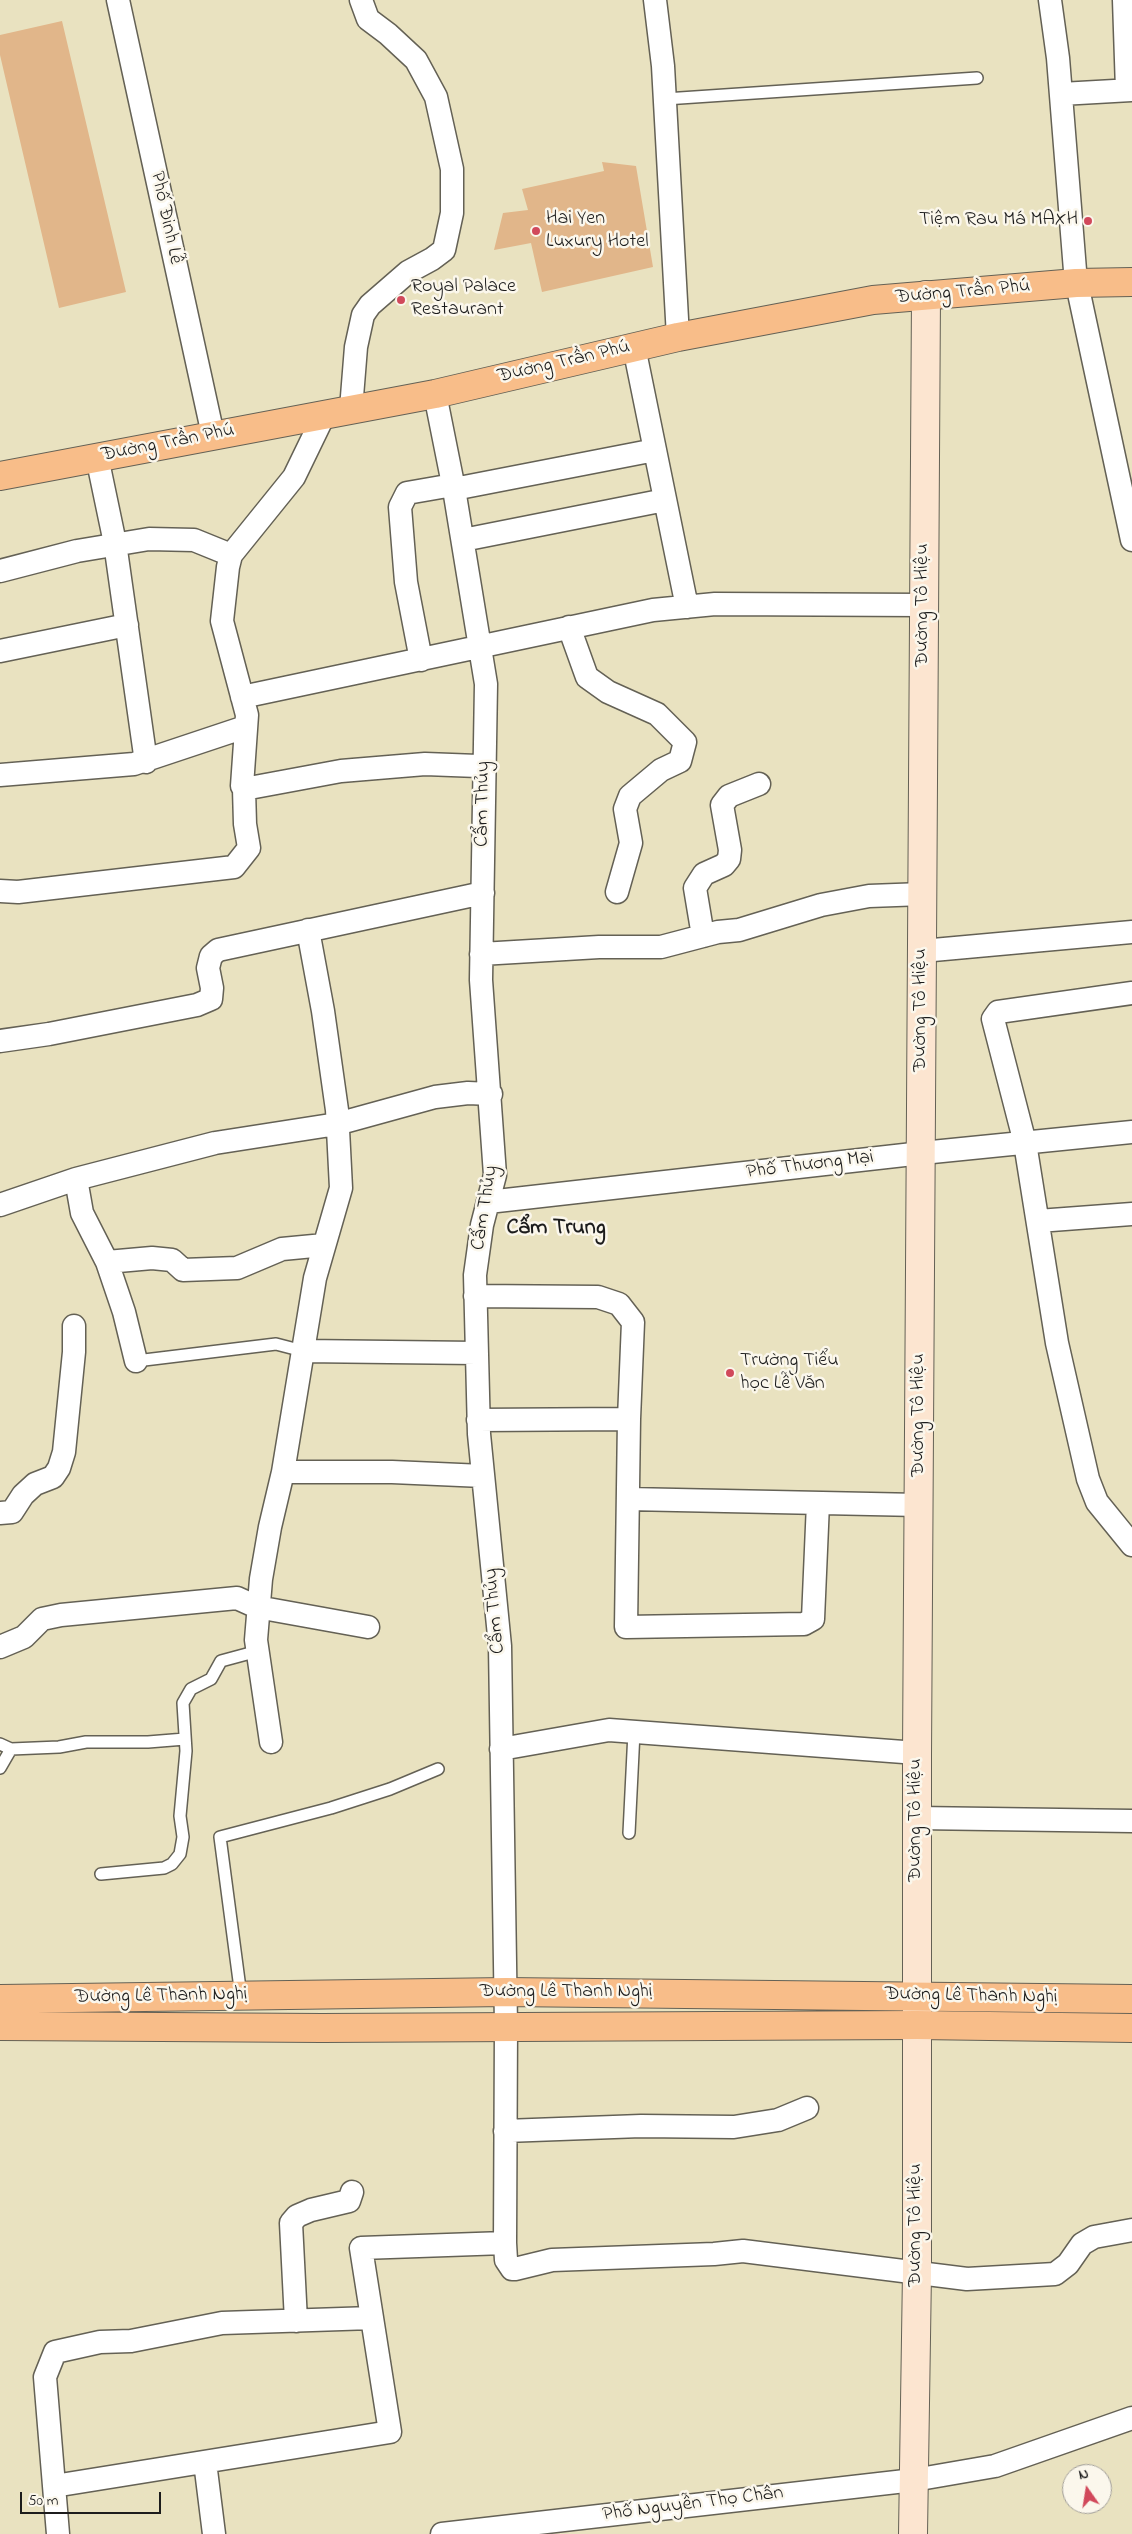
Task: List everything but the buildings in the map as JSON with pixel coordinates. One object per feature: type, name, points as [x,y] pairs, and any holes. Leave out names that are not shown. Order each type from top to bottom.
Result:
[{"type":"main road","name":"Đường Trần Phú","points":[[0,476],[435,394],[678,337],[873,300],[1077,284],[1132,282]]},
{"type":"main road","name":"Đường Lê Thanh Nghị","points":[[0,1999],[506,1992],[1132,1999]]},
{"type":"main road","name":"Đường Lê Thanh Nghị","points":[[0,2026],[322,2028],[917,2025],[1132,2028]]},
{"type":"street","name":"Phố Đinh Lễ","points":[[118,0],[213,435]]},
{"type":"street","points":[[0,891],[18,892],[234,867],[249,848],[244,824],[244,789],[242,786],[247,715],[222,621],[231,556],[294,477],[338,411],[363,315],[370,305],[408,272],[432,260],[444,250],[452,213],[452,169],[436,97],[416,60],[368,19],[361,0]]},
{"type":"street","points":[[654,0],[665,99],[678,337]]},
{"type":"street","points":[[1050,0],[1061,94],[1077,284],[1132,540]]},
{"type":"street","points":[[1061,94],[1129,90],[1124,0]]},
{"type":"street","name":"Đường Tô Hiệu","points":[[913,2534],[917,2272],[917,1753],[926,295]]},
{"type":"street","points":[[634,347],[687,606]]},
{"type":"street","name":"Cẩm Thủy","points":[[435,394],[454,487],[486,684],[481,954],[495,1175],[488,1202],[475,1275],[475,1296],[478,1420],[500,1646],[506,1992],[506,2260],[512,2269],[515,2269],[552,2260],[714,2254],[732,2251],[917,2272]]},
{"type":"street","points":[[421,660],[406,582],[400,507],[407,493],[454,487],[655,450]]},
{"type":"street","points":[[97,457],[115,543],[146,762]]},
{"type":"street","points":[[463,540],[665,500]]},
{"type":"street","points":[[0,571],[115,543],[149,539],[194,540],[231,556]]},
{"type":"street","points":[[242,697],[421,660],[480,645],[653,610],[715,604],[924,605]]},
{"type":"street","points":[[0,651],[127,625]]},
{"type":"street","points":[[569,627],[587,677],[608,692],[657,714],[685,742],[680,761],[661,770],[630,796],[625,809],[631,843],[617,892]]},
{"type":"street","points":[[0,775],[146,762],[245,727]]},
{"type":"street","points":[[244,789],[341,771],[415,765],[478,766],[484,769]]},
{"type":"street","points":[[703,936],[695,888],[704,874],[724,865],[729,860],[730,850],[722,805],[729,796],[759,784]]},
{"type":"street","points":[[0,1041],[49,1034],[197,1005],[211,999],[212,988],[208,968],[211,956],[218,950],[483,893]]},
{"type":"street","points":[[481,954],[599,947],[661,947],[703,936],[739,930],[821,905],[869,896],[923,894]]},
{"type":"street","points":[[270,1742],[258,1651],[258,1607],[270,1527],[284,1472],[315,1278],[341,1188],[337,1110],[323,1011],[308,930]]},
{"type":"street","points":[[922,951],[1132,932]]},
{"type":"street","points":[[1132,993],[1005,1010],[995,1014],[994,1027],[1026,1143],[1057,1343],[1088,1479],[1097,1502],[1132,1546]]},
{"type":"street","points":[[0,1205],[76,1179],[215,1143],[337,1124],[435,1097],[468,1093],[491,1094]]},
{"type":"street","name":"Phố Thương Mại","points":[[488,1202],[922,1153],[1132,1132]]},
{"type":"street","points":[[76,1179],[82,1213],[107,1262],[124,1312],[136,1361]]},
{"type":"street","points":[[1038,1220],[1132,1214]]},
{"type":"street","points":[[107,1262],[152,1258],[172,1260],[183,1270],[237,1268],[282,1249],[324,1245]]},
{"type":"street","points":[[475,1296],[598,1297],[619,1304],[633,1322],[629,1419],[626,1627],[804,1624],[813,1619],[818,1503]]},
{"type":"street","points":[[0,1513],[12,1512],[24,1495],[35,1484],[53,1477],[59,1468],[64,1452],[67,1401],[74,1352],[74,1326]]},
{"type":"street","points":[[303,1351],[476,1353]]},
{"type":"street","points":[[478,1420],[629,1419]]},
{"type":"street","points":[[284,1472],[392,1472],[483,1476]]},
{"type":"street","points":[[628,1500],[919,1505]]},
{"type":"street","points":[[0,1647],[24,1637],[42,1619],[61,1615],[237,1598],[258,1607],[368,1627]]},
{"type":"street","points":[[501,1749],[609,1730],[917,1753]]},
{"type":"street","points":[[917,1818],[1132,1821]]},
{"type":"street","points":[[505,2130],[641,2126],[734,2127],[778,2120],[807,2108]]},
{"type":"street","points":[[296,2321],[291,2223],[297,2216],[311,2210],[349,2201],[352,2192]]},
{"type":"street","points":[[917,2272],[967,2279],[1046,2276],[1062,2269],[1074,2253],[1088,2241],[1132,2230]]},
{"type":"street","points":[[54,2486],[390,2432],[361,2248],[505,2243]]},
{"type":"street","points":[[58,2534],[45,2377],[55,2352],[100,2342],[131,2341],[222,2323],[372,2318]]},
{"type":"street","name":"Phố Nguyễn Thọ Chân","points":[[442,2534],[914,2480],[995,2466],[1132,2418]]},
{"type":"street","points":[[205,2462],[214,2534]]},
{"type":"lane","points":[[665,99],[977,78]]},
{"type":"lane","points":[[136,1361],[276,1344],[303,1351]]},
{"type":"lane","points":[[101,1874],[164,1868],[172,1864],[180,1854],[183,1837],[180,1816],[185,1739],[183,1703],[191,1689],[211,1679],[221,1661],[258,1651]]},
{"type":"lane","points":[[628,1833],[634,1732]]},
{"type":"lane","points":[[0,1768],[5,1747],[59,1747],[86,1742],[148,1742],[185,1739]]},
{"type":"lane","points":[[241,1996],[220,1837],[331,1808],[390,1789],[438,1769]]},
{"type":"place","name":"Tiệm Rau Má MAXH","points":[[1088,221]]},
{"type":"place","name":"Hai Yen Luxury Hotel","points":[[536,231]]},
{"type":"place","name":"Royal Palace Restaurant","points":[[401,300]]},
{"type":"place","name":"Trường Tiểu học Lễ Văn","points":[[730,1373]]},
{"type":"district","name":"Cẩm Trung","points":[[556,1229]]}]
